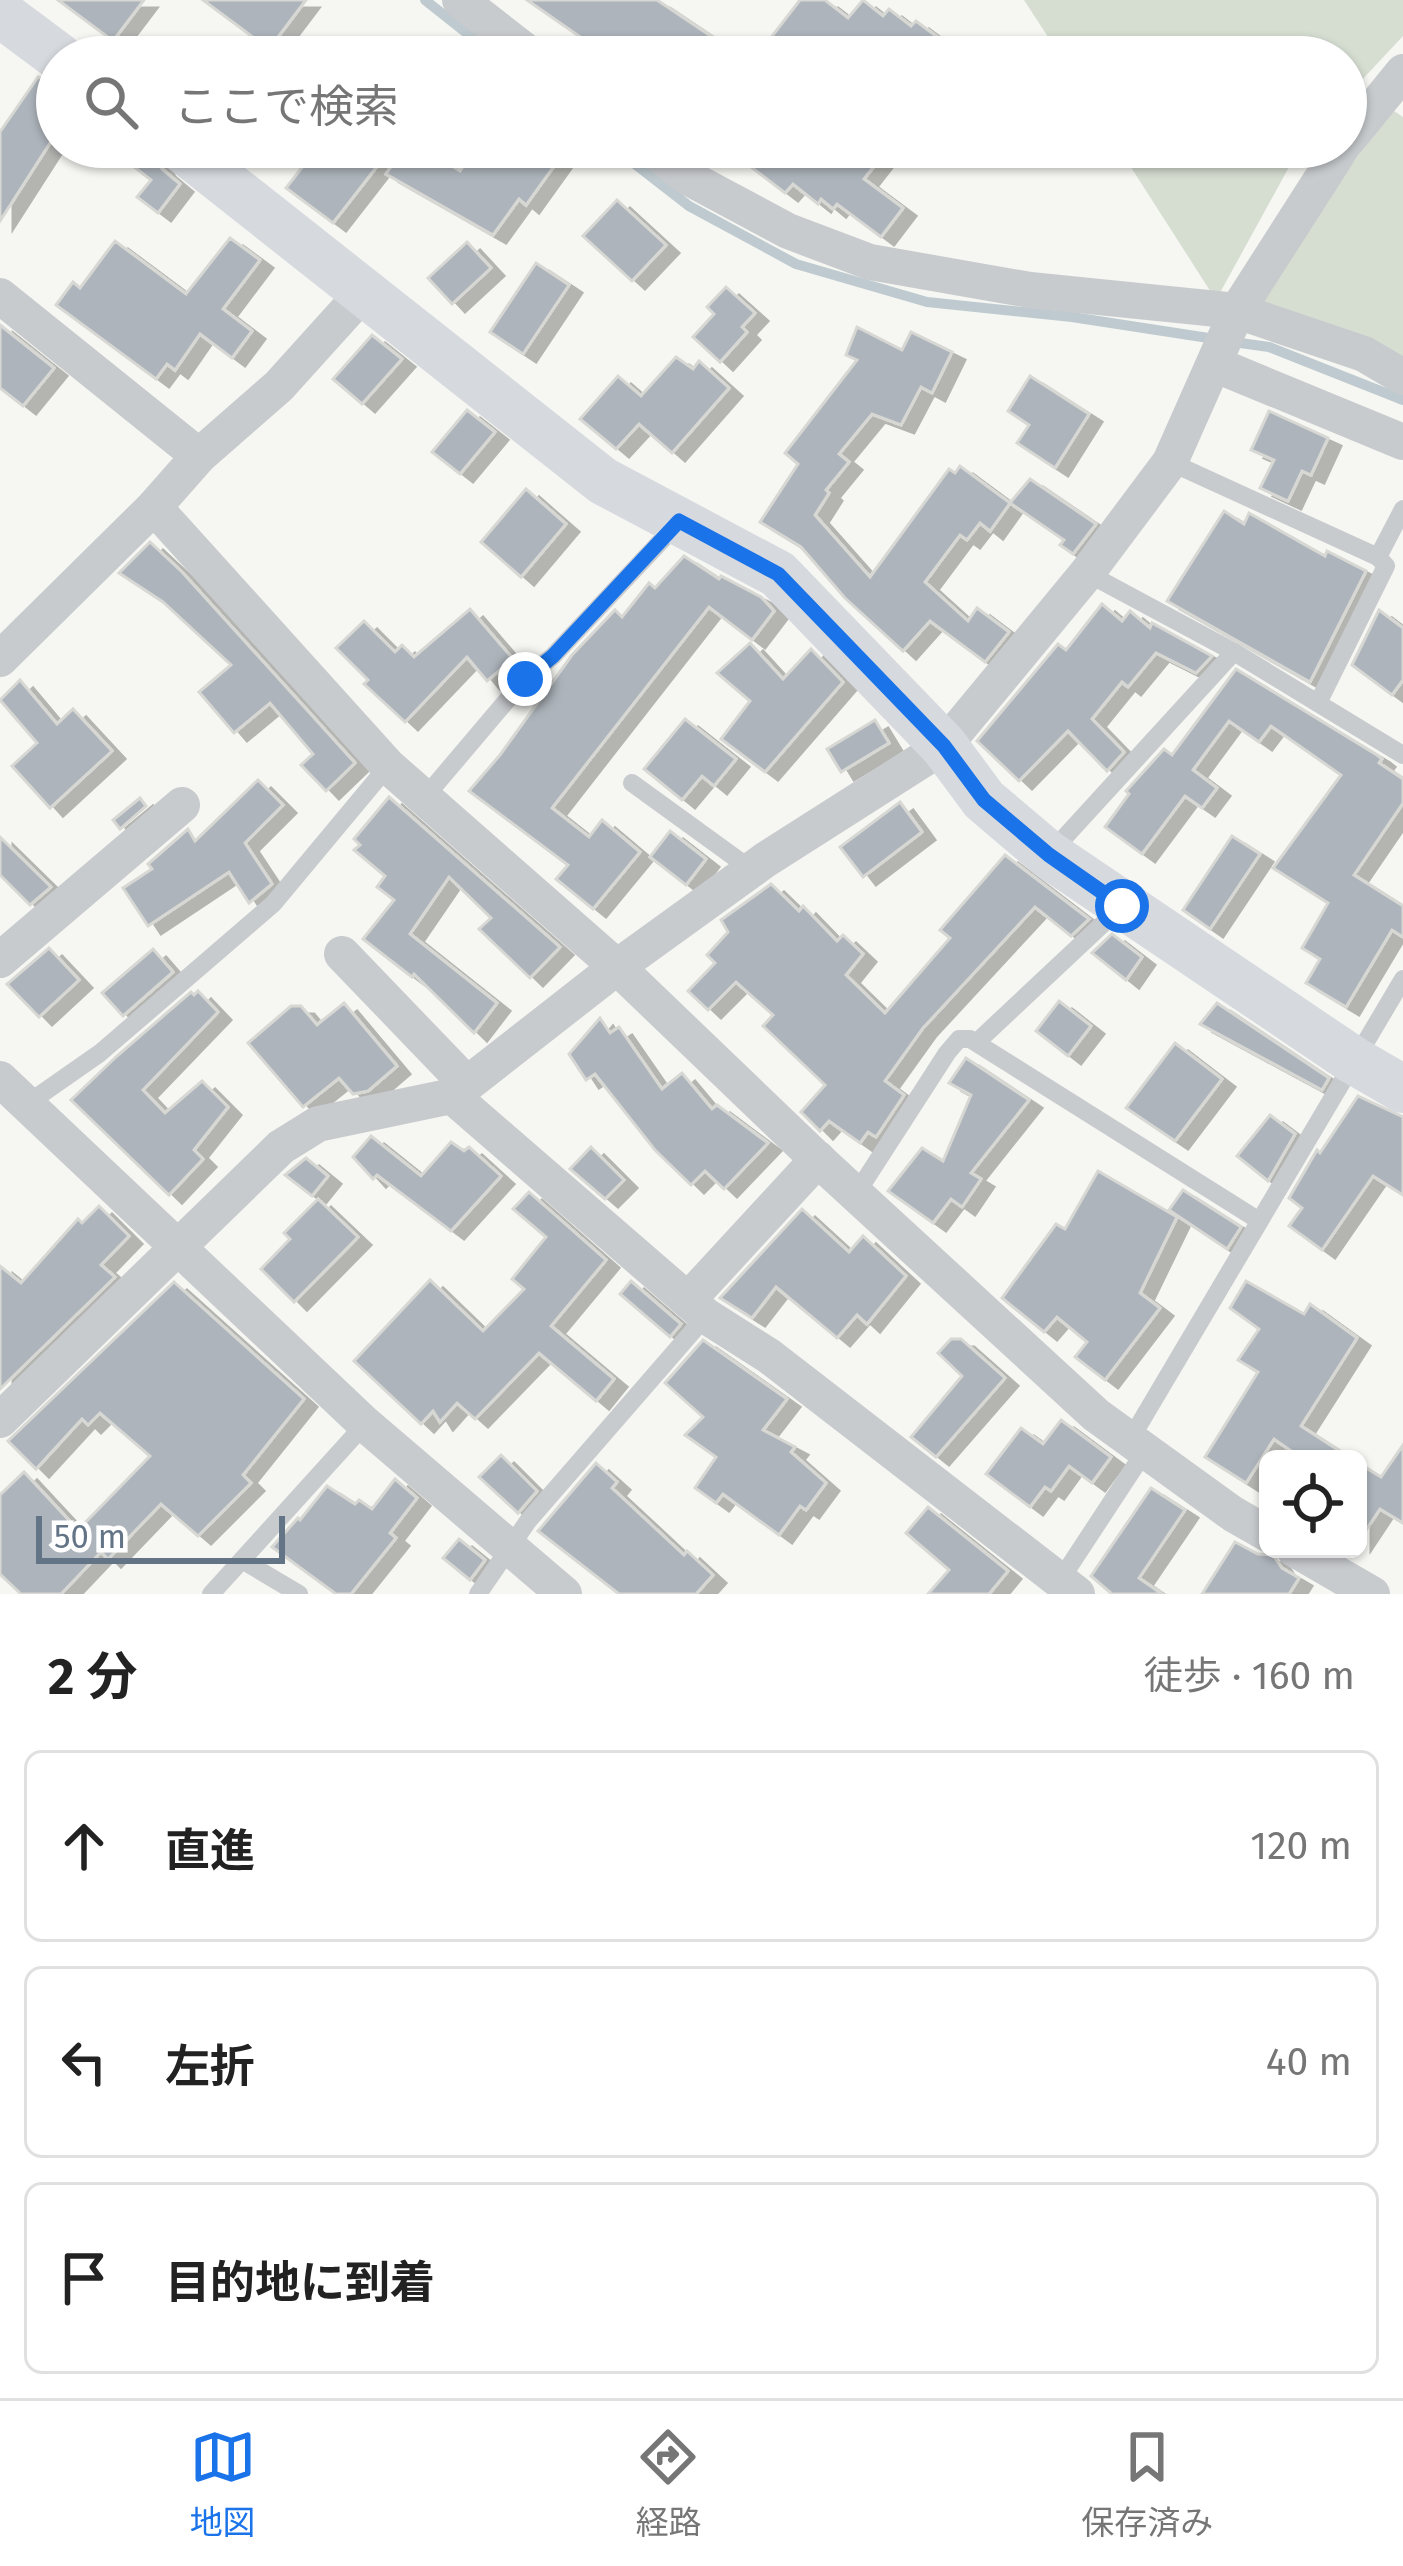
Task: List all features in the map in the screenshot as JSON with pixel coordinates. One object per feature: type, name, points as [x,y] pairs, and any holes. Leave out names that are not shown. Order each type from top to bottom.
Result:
[{"type":"street","points":[[460,0],[506,36]]},
{"type":"street","points":[[0,14],[36,40]]},
{"type":"street","points":[[1367,117],[1403,72]]},
{"type":"street","points":[[208,168],[603,481],[778,574],[944,746],[984,800],[1049,855],[1403,1089]]},
{"type":"street","points":[[676,168],[788,231],[870,262],[1030,290],[1237,311],[1364,354],[1403,376]]},
{"type":"street","points":[[0,1420],[281,1147],[318,1124],[459,1090],[752,870],[944,746],[1087,573],[1170,462],[1237,311],[1329,168]]},
{"type":"street","points":[[0,659],[154,508],[199,456],[279,386],[363,293]]},
{"type":"street","points":[[0,296],[199,456]]},
{"type":"street","points":[[1214,364],[1403,442]]},
{"type":"street","points":[[154,508],[388,766],[617,967],[1096,1415],[1259,1529]]},
{"type":"street","points":[[0,959],[182,805]]},
{"type":"street","points":[[342,954],[459,1090],[697,1308],[769,1356],[1062,1590]]},
{"type":"street","points":[[0,1079],[365,1424],[564,1594]]},
{"type":"street","points":[[697,1308],[818,1159]]},
{"type":"street","points":[[1310,1558],[1372,1594]]},
{"type":"lane","points":[[1170,462],[1378,557],[1386,566],[1318,704]]},
{"type":"lane","points":[[1378,557],[1403,509]]},
{"type":"lane","points":[[425,797],[525,679],[553,656],[679,521]]},
{"type":"lane","points":[[1087,573],[1234,652],[1403,755]]},
{"type":"lane","points":[[1049,855],[1234,652]]},
{"type":"lane","points":[[27,1104],[100,1053],[273,904],[388,766]]},
{"type":"lane","points":[[632,783],[752,870]]},
{"type":"lane","points":[[977,1042],[1122,906]]},
{"type":"lane","points":[[1062,1590],[1258,1220],[1403,980]]},
{"type":"lane","points":[[856,1194],[959,1039],[977,1042],[1258,1220]]},
{"type":"lane","points":[[478,1594],[508,1548],[697,1308]]},
{"type":"lane","points":[[211,1594],[365,1424]]},
{"type":"lane","points":[[242,1559],[299,1594]]},
{"type":"shaded area","points":[[1024,0],[1403,0],[1403,36],[1367,75],[1367,36],[1047,36]]},
{"type":"shaded area","points":[[1391,109],[1403,117],[1403,368],[1253,305],[1349,168],[1367,168],[1367,143]]},
{"type":"shaded area","points":[[1131,168],[1288,168],[1216,300]]},
{"type":"building","points":[[58,0],[144,0],[117,36],[106,36]]},
{"type":"building","points":[[203,0],[306,0],[279,36],[251,36]]},
{"type":"building","points":[[527,0],[657,0],[711,36],[579,36]]},
{"type":"building","points":[[800,0],[825,0],[848,18],[863,0],[883,16],[889,9],[911,26],[916,21],[936,36],[772,36]]},
{"type":"building","points":[[36,80],[36,165],[0,221],[0,132]]},
{"type":"building","points":[[136,168],[162,168],[180,184],[158,213],[137,197],[151,180]]},
{"type":"building","points":[[302,168],[376,168],[333,223],[286,188]]},
{"type":"building","points":[[390,168],[553,168],[526,205],[519,199],[493,235],[386,174]]},
{"type":"building","points":[[752,168],[873,168],[864,179],[903,208],[881,237],[837,204],[833,209],[821,199],[818,204],[793,184],[785,193]]},
{"type":"building","points":[[617,200],[666,245],[632,281],[583,236]]},
{"type":"building","points":[[230,238],[260,260],[223,309],[252,331],[232,358],[200,334],[175,370],[167,364],[156,379],[56,305],[73,282],[80,288],[115,241],[186,294]]},
{"type":"building","points":[[467,242],[491,268],[452,304],[428,278]]},
{"type":"building","points":[[536,263],[569,285],[523,354],[490,332]]},
{"type":"building","points":[[726,287],[755,313],[742,327],[747,332],[720,362],[693,337],[714,314],[707,307]]},
{"type":"building","points":[[0,325],[54,368],[23,406],[0,388]]},
{"type":"building","points":[[857,327],[902,350],[911,332],[952,352],[932,393],[921,387],[901,425],[872,414],[839,454],[849,462],[826,490],[829,493],[815,515],[870,577],[949,469],[955,473],[960,466],[1010,503],[990,531],[980,523],[967,540],[960,535],[925,582],[968,621],[977,608],[1009,632],[985,662],[930,621],[903,651],[845,598],[801,547],[760,522],[798,464],[785,453],[857,360],[846,355]]},
{"type":"building","points":[[372,335],[402,359],[362,404],[333,379]]},
{"type":"building","points":[[676,357],[693,369],[699,361],[729,388],[672,453],[639,424],[616,449],[580,419],[618,376],[641,396]]},
{"type":"building","points":[[1030,376],[1089,414],[1055,468],[1017,443],[1029,425],[1008,411]]},
{"type":"building","points":[[467,410],[495,432],[460,474],[432,452]]},
{"type":"building","points":[[1269,411],[1328,438],[1311,475],[1302,471],[1288,501],[1260,488],[1274,460],[1251,450]]},
{"type":"building","points":[[1030,479],[1096,524],[1073,554],[1060,545],[1064,540],[1010,503]]},
{"type":"building","points":[[526,489],[566,524],[521,577],[481,542]]},
{"type":"building","points":[[1224,511],[1244,524],[1249,513],[1325,556],[1327,551],[1366,571],[1310,682],[1167,601]]},
{"type":"building","points":[[150,542],[355,763],[326,791],[301,765],[313,754],[270,703],[234,733],[199,692],[231,665],[163,602],[119,573]]},
{"type":"building","points":[[684,556],[719,579],[761,597],[774,611],[752,640],[709,607],[552,808],[589,837],[602,820],[640,852],[593,909],[556,879],[568,865],[469,791],[572,655],[615,610],[622,617],[649,583],[655,588]]},
{"type":"building","points":[[1102,604],[1122,621],[1130,611],[1150,628],[1152,623],[1212,656],[1196,673],[1156,653],[1128,687],[1122,682],[1092,719],[1124,752],[1107,771],[1068,731],[1019,781],[977,741],[1058,644],[1066,650]]},
{"type":"building","points":[[470,609],[513,659],[487,681],[467,657],[405,722],[364,684],[368,680],[336,648],[364,621],[395,652],[402,645],[414,657]]},
{"type":"building","points":[[1379,610],[1403,628],[1403,680],[1392,695],[1352,665]]},
{"type":"building","points":[[750,643],[783,679],[811,649],[843,682],[765,772],[721,739],[750,701],[717,673]]},
{"type":"building","points":[[1236,669],[1377,755],[1382,759],[1379,763],[1403,779],[1403,803],[1354,875],[1403,906],[1403,937],[1392,930],[1346,1007],[1306,983],[1320,959],[1302,948],[1328,903],[1273,868],[1341,775],[1271,726],[1259,742],[1229,721],[1193,770],[1217,788],[1202,808],[1185,796],[1142,854],[1105,827],[1129,794],[1126,791],[1164,749],[1172,755]]},
{"type":"building","points":[[20,680],[57,724],[73,709],[112,751],[50,808],[12,766],[37,743],[0,700]]},
{"type":"building","points":[[685,719],[736,759],[714,786],[702,776],[682,800],[644,769]]},
{"type":"building","points":[[875,720],[889,743],[841,772],[827,749]]},
{"type":"building","points":[[258,780],[283,805],[245,843],[272,884],[249,903],[229,872],[148,926],[123,888],[152,869],[148,864],[188,829],[195,841]]},
{"type":"building","points":[[389,797],[560,947],[530,978],[479,929],[491,918],[449,877],[410,934],[497,1003],[474,1033],[414,974],[412,977],[363,939],[394,900],[377,887],[385,876],[354,850],[360,845],[354,839]]},
{"type":"building","points":[[140,798],[146,806],[120,829],[113,820]]},
{"type":"building","points":[[900,802],[922,832],[863,877],[840,847]]},
{"type":"building","points":[[670,831],[706,859],[686,885],[650,857]]},
{"type":"building","points":[[1232,836],[1260,854],[1210,929],[1183,910]]},
{"type":"building","points":[[0,837],[51,887],[30,905],[0,875]]},
{"type":"building","points":[[1005,855],[1089,919],[1071,936],[1035,907],[923,1028],[885,1081],[904,1095],[876,1137],[868,1132],[860,1143],[829,1121],[820,1131],[801,1112],[825,1085],[763,1026],[773,1015],[736,982],[708,1010],[688,991],[715,963],[707,955],[728,932],[721,920],[771,884],[799,911],[803,906],[837,941],[843,935],[863,954],[846,975],[885,1013],[950,938],[940,930]]},
{"type":"building","points":[[1112,934],[1142,957],[1126,980],[1092,953]]},
{"type":"building","points":[[49,948],[79,980],[39,1017],[7,984]]},
{"type":"building","points":[[153,949],[173,972],[123,1016],[102,993]]},
{"type":"building","points":[[198,991],[218,1012],[143,1090],[165,1113],[202,1081],[228,1107],[194,1150],[203,1159],[169,1195],[71,1100],[191,992]]},
{"type":"building","points":[[1059,1001],[1091,1026],[1068,1056],[1036,1031]]},
{"type":"building","points":[[344,1003],[397,1066],[368,1091],[353,1094],[339,1078],[303,1107],[248,1043],[291,1006],[301,1006],[317,1025]]},
{"type":"building","points":[[1217,1003],[1329,1078],[1322,1090],[1200,1024]]},
{"type":"building","points":[[600,1018],[610,1033],[619,1027],[662,1089],[682,1073],[712,1109],[717,1105],[768,1143],[724,1189],[705,1171],[691,1185],[655,1150],[595,1074],[586,1080],[569,1054]]},
{"type":"building","points":[[1175,1043],[1222,1079],[1175,1141],[1126,1108]]},
{"type":"building","points":[[966,1058],[1029,1100],[971,1173],[981,1179],[962,1207],[951,1199],[933,1223],[888,1191],[922,1148],[943,1161],[971,1095],[949,1083]]},
{"type":"building","points":[[1358,1096],[1403,1117],[1403,1195],[1373,1176],[1322,1250],[1289,1226],[1302,1208],[1289,1198],[1317,1150],[1320,1153]]},
{"type":"building","points":[[1270,1115],[1295,1134],[1268,1181],[1237,1156]]},
{"type":"building","points":[[371,1136],[421,1176],[451,1142],[464,1151],[469,1147],[501,1176],[451,1231],[377,1175],[373,1179],[353,1157]]},
{"type":"building","points":[[591,1147],[624,1180],[605,1199],[570,1169]]},
{"type":"building","points":[[306,1158],[328,1176],[312,1196],[285,1175]]},
{"type":"building","points":[[1098,1171],[1177,1217],[1140,1293],[1160,1308],[1105,1380],[1075,1357],[1087,1342],[1057,1317],[1044,1332],[1002,1298],[1056,1224],[1065,1229]]},
{"type":"building","points":[[1183,1190],[1241,1227],[1227,1249],[1169,1210]]},
{"type":"building","points":[[529,1192],[606,1260],[551,1326],[614,1379],[596,1401],[539,1353],[475,1419],[457,1403],[440,1422],[433,1411],[421,1424],[354,1361],[430,1280],[483,1331],[524,1289],[512,1279],[546,1237],[513,1209]]},
{"type":"building","points":[[318,1199],[358,1237],[294,1302],[261,1269],[290,1239],[284,1233]]},
{"type":"building","points":[[99,1206],[129,1236],[101,1265],[115,1277],[0,1389],[0,1266],[21,1283],[78,1219],[82,1223]]},
{"type":"building","points":[[802,1209],[849,1252],[863,1236],[906,1276],[867,1324],[857,1315],[837,1338],[776,1287],[752,1318],[720,1298]]},
{"type":"building","points":[[631,1281],[681,1324],[670,1337],[620,1294]]},
{"type":"building","points":[[1246,1281],[1304,1314],[1310,1304],[1357,1338],[1301,1426],[1338,1450],[1290,1450],[1274,1439],[1267,1450],[1259,1450],[1259,1463],[1246,1483],[1205,1457],[1258,1372],[1238,1360],[1259,1329],[1230,1308]]},
{"type":"building","points":[[174,1282],[304,1399],[243,1475],[251,1483],[198,1536],[161,1504],[108,1559],[101,1552],[61,1594],[21,1594],[0,1574],[0,1495],[24,1472],[78,1530],[150,1456],[100,1413],[88,1425],[82,1419],[36,1469],[8,1441]]},
{"type":"building","points":[[951,1339],[961,1339],[1005,1378],[936,1457],[911,1437],[962,1376],[938,1353]]},
{"type":"building","points":[[703,1340],[787,1399],[763,1430],[795,1447],[791,1452],[826,1483],[806,1510],[800,1506],[779,1535],[723,1494],[716,1503],[695,1488],[716,1457],[685,1435],[703,1417],[665,1383]]},
{"type":"building","points":[[1061,1420],[1111,1457],[1092,1483],[1069,1466],[1051,1491],[1045,1487],[1030,1507],[986,1474],[1021,1428],[1043,1444]]},
{"type":"building","points":[[1403,1445],[1403,1523],[1380,1509],[1367,1528],[1367,1468],[1381,1477]]},
{"type":"building","points":[[501,1455],[537,1491],[518,1513],[479,1477]]},
{"type":"building","points":[[596,1463],[617,1482],[612,1488],[684,1555],[687,1551],[713,1575],[696,1594],[619,1594],[538,1531]]},
{"type":"building","points":[[395,1479],[417,1498],[390,1533],[396,1538],[351,1594],[336,1594],[272,1547],[327,1486],[372,1509]]},
{"type":"building","points":[[1151,1488],[1185,1510],[1139,1578],[1162,1594],[1112,1594],[1091,1576]]},
{"type":"building","points":[[928,1507],[1008,1571],[989,1594],[928,1594],[949,1570],[906,1533]]},
{"type":"building","points":[[459,1539],[485,1560],[470,1580],[443,1558]]},
{"type":"building","points":[[1235,1542],[1259,1558],[1275,1558],[1299,1578],[1289,1594],[1202,1594]]},
{"type":"waterway","points":[[425,0],[470,36]]},
{"type":"waterway","points":[[640,168],[689,206],[796,264],[927,302],[1215,339]]},
{"type":"waterway","points":[[1233,342],[1269,347],[1403,400]]},
{"type":"route","points":[[525,679],[553,656],[679,521],[778,574],[944,746],[984,800],[1049,855],[1122,906]]}]
